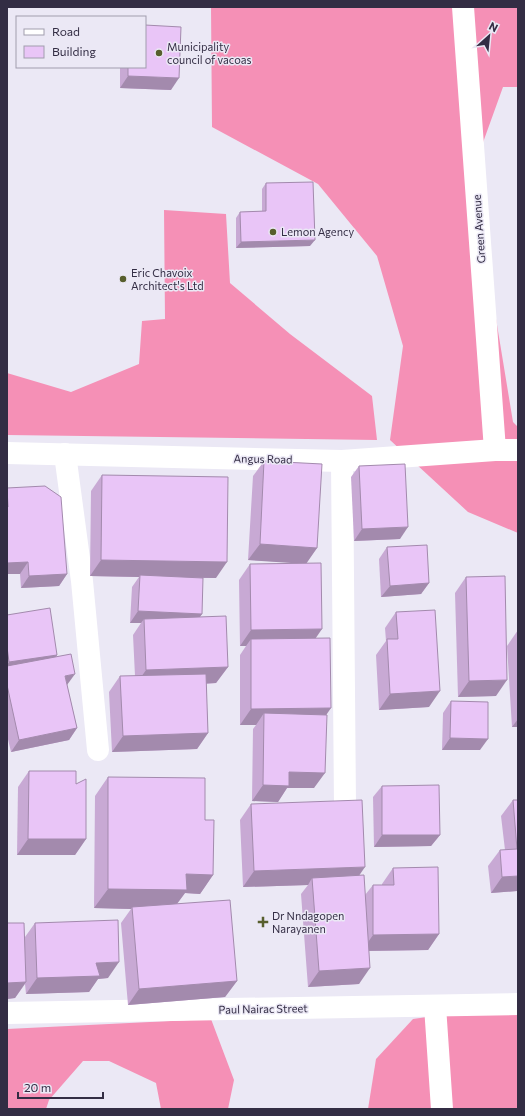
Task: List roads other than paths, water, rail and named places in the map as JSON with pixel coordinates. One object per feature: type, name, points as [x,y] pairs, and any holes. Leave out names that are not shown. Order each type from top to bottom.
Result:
[{"type":"street","name":"Green Avenue","points":[[463,7],[494,450]]},
{"type":"street","name":"Angus Road","points":[[7,453],[342,461],[494,450],[518,450]]},
{"type":"street","points":[[65,454],[82,581],[98,750]]},
{"type":"street","points":[[342,461],[345,806]]},
{"type":"street","name":"Paul Nairac Street","points":[[7,1013],[518,1004]]},
{"type":"street","points":[[435,1006],[442,1109]]},
{"type":"place","name":"Municipality council of vacoas","points":[[159,53]]},
{"type":"place","name":"Lemon Agency","points":[[273,232]]},
{"type":"place","name":"Eric Chavoix Architect's Ltd","points":[[123,279]]},
{"type":"place","name":"Dr Nndagopen Narayanen","points":[[263,922]]}]
